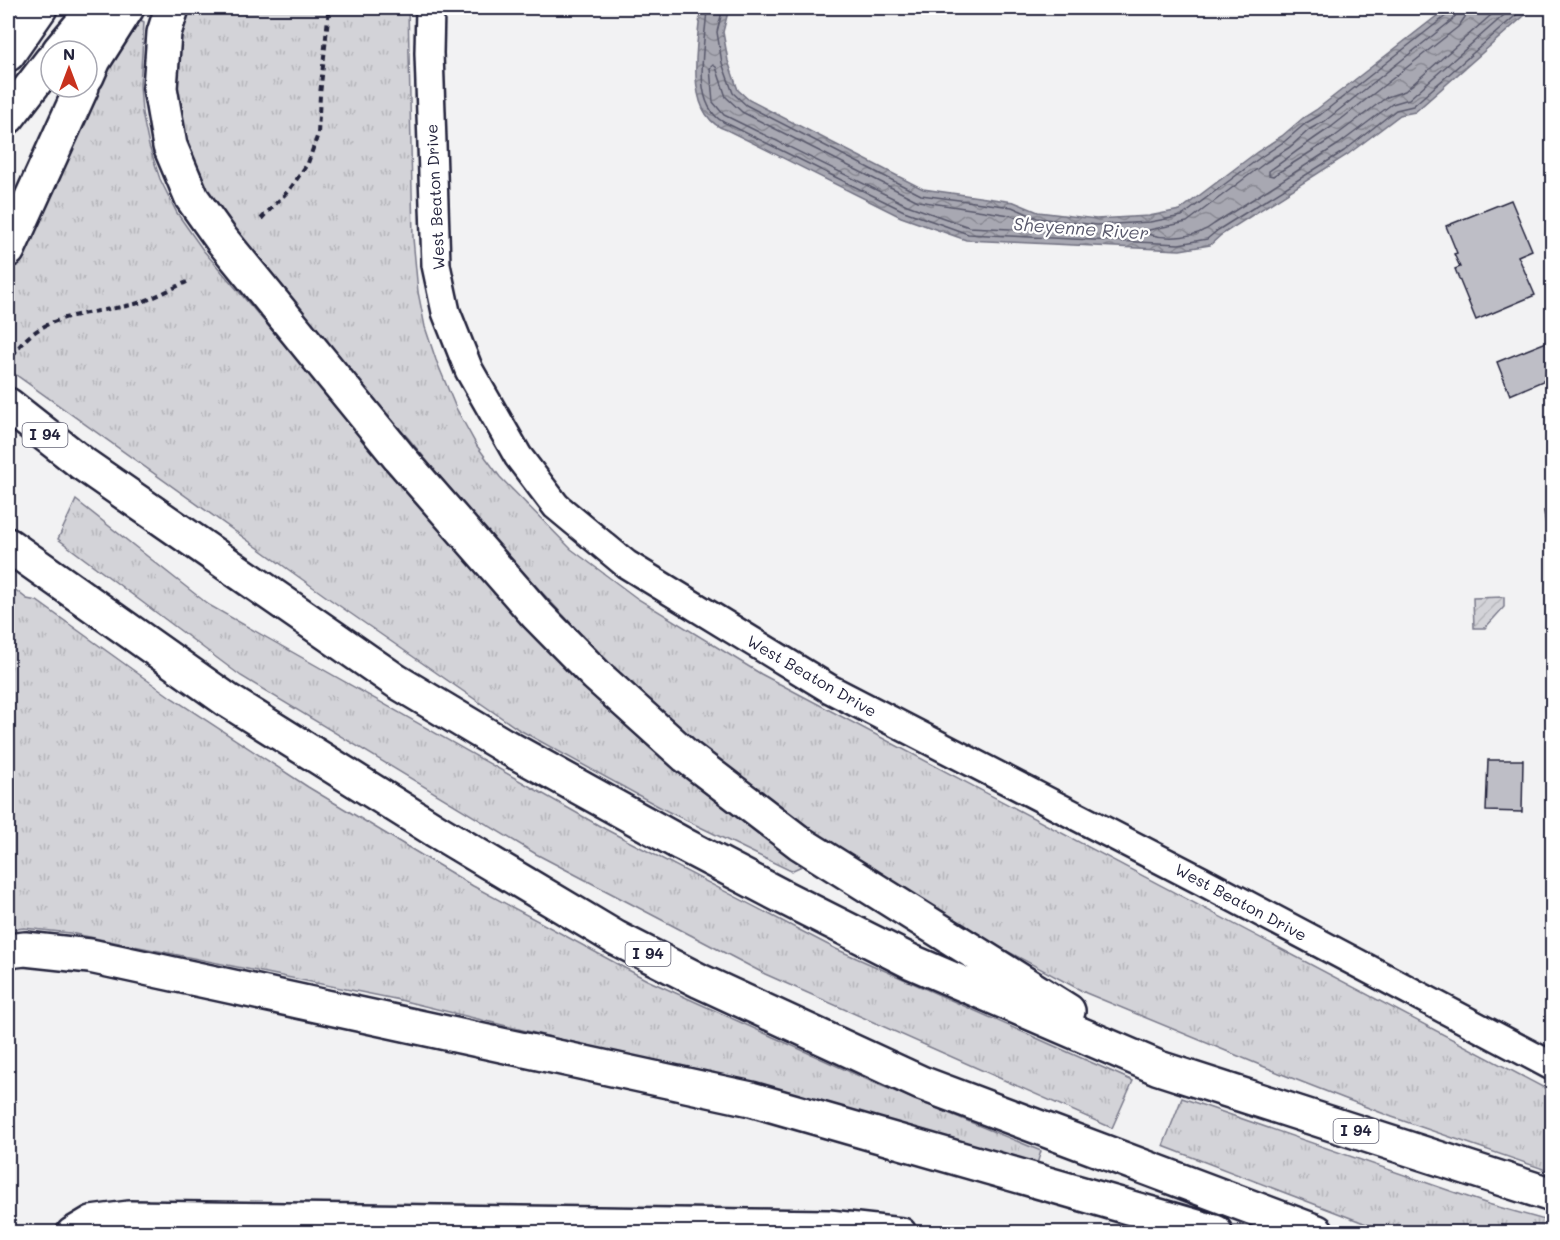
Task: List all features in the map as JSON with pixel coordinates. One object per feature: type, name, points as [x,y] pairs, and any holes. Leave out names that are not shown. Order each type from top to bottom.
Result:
[{"type":"main road","points":[[8,54],[40,8]]},
{"type":"main road","points":[[69,39],[96,8]]},
{"type":"main road","points":[[99,52],[127,8]]},
{"type":"main road","points":[[172,8],[164,33],[160,88],[170,146],[192,198],[222,240],[399,457],[536,614],[596,675],[686,756],[800,843],[1159,1068]]},
{"type":"main road","points":[[8,117],[39,77]]},
{"type":"main road","points":[[8,250],[77,99]]},
{"type":"main road","name":"I 94","points":[[8,405],[83,464],[396,681],[503,745],[682,844],[912,962],[1159,1068],[1552,1195]]},
{"type":"main road","name":"I 94","points":[[8,545],[236,706],[435,830],[616,938],[700,981],[921,1083],[1317,1233]]},
{"type":"main road","points":[[8,951],[25,949],[90,956],[751,1099],[1215,1233]]},
{"type":"street","name":"West Beaton Drive","points":[[430,8],[429,53],[436,265],[446,312],[474,379],[518,456],[556,506],[626,564],[830,689],[1200,880],[1552,1066]]},
{"type":"street","points":[[71,1233],[91,1220],[129,1215],[830,1228],[902,1233]]},
{"type":"path","points":[[261,219],[290,189],[308,163],[318,134],[329,8]]},
{"type":"path","points":[[8,365],[34,331],[61,318],[138,303],[187,282]]},
{"type":"green space","points":[[185,8],[408,8],[413,238],[418,292],[425,327],[456,408],[477,446],[500,477],[571,549],[638,599],[761,674],[1552,1092],[1552,1172],[1392,1117],[1086,993],[932,911],[814,834],[753,789],[682,731],[611,666],[486,533],[409,439],[336,358],[208,194],[193,163],[180,114],[176,77]]},
{"type":"green space","points":[[137,18],[144,22],[140,85],[142,113],[149,146],[160,179],[177,213],[203,250],[342,412],[804,865],[791,871],[667,811],[518,729],[331,600],[8,369],[8,281],[92,99],[99,99],[99,85]]},
{"type":"green space","points":[[76,500],[209,605],[605,829],[836,949],[1133,1081],[1112,1128],[765,974],[536,854],[241,676],[58,539]]},
{"type":"green space","points":[[8,584],[27,599],[37,601],[172,698],[308,787],[473,886],[647,980],[877,1084],[1041,1151],[1036,1167],[674,1067],[400,1000],[70,933],[24,928],[8,930]]},
{"type":"green space","points":[[1504,597],[1504,607],[1485,628],[1474,628],[1473,598]]},
{"type":"green space","points":[[1182,1098],[1488,1204],[1552,1222],[1552,1232],[1395,1232],[1369,1225],[1163,1146]]},
{"type":"water","name":"Sheyenne River","points":[[701,8],[729,8],[723,32],[728,61],[738,90],[749,100],[923,189],[1014,202],[1038,212],[1096,219],[1149,216],[1180,210],[1282,136],[1447,8],[1533,8],[1415,112],[1400,115],[1347,155],[1221,235],[1210,245],[1180,250],[966,240],[901,217],[727,130],[713,122],[704,110],[698,95],[696,59]]},
{"type":"building","points":[[1511,200],[1532,250],[1518,256],[1535,295],[1476,320],[1455,269],[1460,267],[1446,226]]},
{"type":"building","points":[[1549,341],[1552,350],[1552,377],[1510,395],[1497,362]]},
{"type":"building","points":[[1552,510],[1552,568],[1544,511]]},
{"type":"building","points":[[1488,760],[1523,760],[1522,812],[1486,811]]},
{"type":"building","points":[[1549,831],[1552,831],[1552,862],[1548,862]]}]
